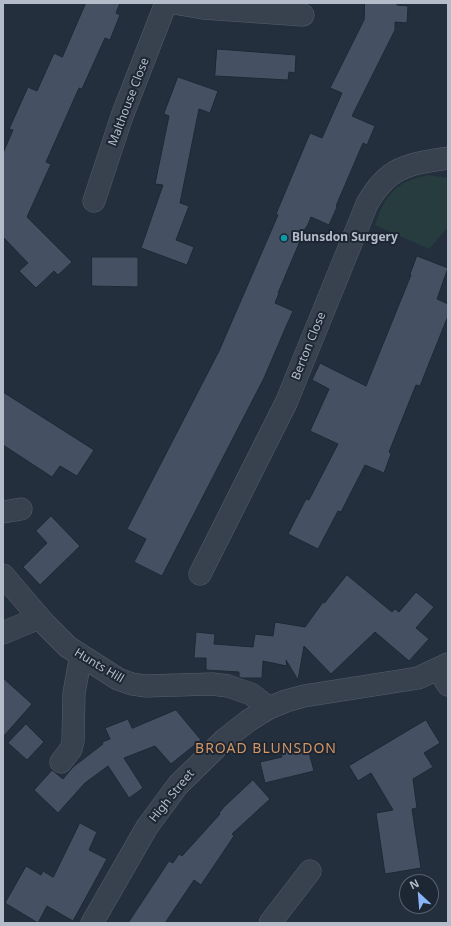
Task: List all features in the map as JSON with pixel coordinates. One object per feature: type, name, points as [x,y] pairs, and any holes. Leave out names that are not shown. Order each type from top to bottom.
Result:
[{"type":"street","name":"Malthouse Close","points":[[94,201],[122,116],[166,3]]},
{"type":"street","points":[[174,3],[203,8],[303,15]]},
{"type":"street","name":"Berton Close","points":[[200,574],[286,404],[373,192],[387,177],[405,167],[448,158]]},
{"type":"street","name":"Hunts Hill","points":[[3,575],[39,618],[68,647],[118,679],[132,684],[165,686],[212,684],[228,686],[251,694],[269,708]]},
{"type":"street","points":[[3,633],[39,618]]},
{"type":"street","points":[[61,762],[70,750],[73,741],[74,693],[81,655]]},
{"type":"street","name":"High Street","points":[[92,923],[148,826],[178,785],[225,739],[248,721],[269,708],[304,696],[418,678],[445,672]]},
{"type":"street","points":[[270,923],[310,871]]},
{"type":"green space","points":[[429,175],[448,178],[448,227],[429,249],[375,225],[383,205],[393,191],[408,181]]},
{"type":"building","points":[[86,3],[120,3],[116,13],[120,15],[110,40],[105,38],[82,89],[79,88],[46,162],[51,164],[27,217],[72,262],[58,275],[54,271],[36,288],[19,271],[28,263],[3,237],[3,153],[13,130],[9,129],[28,87],[37,91],[54,53],[62,57]]},
{"type":"building","points":[[365,3],[397,3],[397,5],[408,6],[407,23],[395,22],[395,30],[352,116],[375,126],[367,145],[363,143],[329,225],[311,217],[306,227],[275,303],[293,311],[264,378],[162,576],[134,562],[146,539],[127,529],[219,351],[278,215],[276,214],[310,133],[322,138],[342,93],[330,88],[364,20]]},
{"type":"building","points":[[217,49],[296,55],[295,73],[289,72],[288,80],[215,76]]},
{"type":"building","points":[[178,77],[218,91],[210,113],[199,109],[180,203],[189,206],[176,240],[194,247],[187,265],[141,248],[163,185],[155,184],[169,116],[164,114]]},
{"type":"building","points":[[417,256],[448,268],[437,299],[448,304],[448,316],[420,386],[416,385],[389,452],[391,454],[384,473],[365,465],[341,512],[338,511],[318,549],[288,534],[306,499],[309,500],[338,444],[310,431],[329,389],[312,380],[320,363],[366,386],[411,275]]},
{"type":"building","points":[[92,257],[138,257],[138,287],[92,286]]},
{"type":"building","points":[[3,392],[94,450],[77,476],[60,466],[52,477],[3,445]]},
{"type":"building","points":[[51,516],[80,546],[40,585],[23,567],[47,543],[36,531]]},
{"type":"building","points":[[347,575],[392,612],[395,609],[399,612],[416,592],[434,607],[416,628],[429,639],[409,661],[375,632],[331,674],[304,646],[298,680],[286,660],[287,666],[263,661],[262,678],[242,678],[239,677],[239,672],[206,670],[206,658],[194,658],[196,632],[215,634],[214,644],[253,647],[255,634],[273,636],[275,622],[305,627],[323,602],[324,603]]},
{"type":"building","points":[[3,678],[32,704],[3,737]]},
{"type":"building","points":[[176,710],[201,740],[171,764],[155,746],[124,758],[143,788],[129,798],[108,766],[85,783],[58,813],[34,790],[52,770],[63,779],[73,767],[103,744],[102,742],[110,739],[105,728],[128,719],[132,728]]},
{"type":"building","points":[[426,720],[440,743],[424,753],[433,767],[413,779],[417,808],[412,809],[421,868],[385,874],[376,813],[393,810],[371,773],[358,781],[349,766]]},
{"type":"building","points":[[26,724],[44,742],[27,760],[8,743]]},
{"type":"building","points":[[307,745],[314,771],[265,783],[260,762],[282,757],[281,752]]},
{"type":"building","points":[[253,780],[270,799],[232,834],[234,836],[201,885],[194,880],[165,923],[128,923],[169,861],[173,863],[179,854],[182,856],[220,814],[219,813],[224,807]]},
{"type":"building","points":[[80,823],[97,832],[89,850],[107,859],[73,921],[47,906],[38,923],[5,903],[26,866],[41,875],[43,871],[53,877]]},
{"type":"place","name":"Blunsdon Surgery","points":[[284,238]]},
{"type":"district","name":"BROAD BLUNSDON","points":[[266,749]]}]
